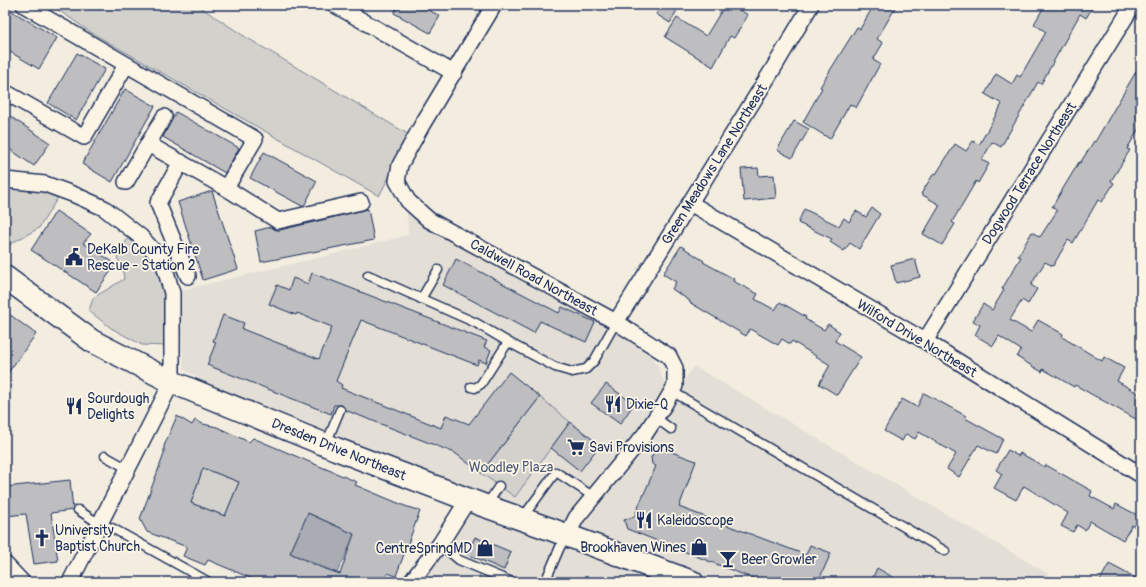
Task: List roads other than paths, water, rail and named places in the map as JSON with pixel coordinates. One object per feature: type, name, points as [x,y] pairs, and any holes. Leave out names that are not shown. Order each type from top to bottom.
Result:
[{"type":"street","points":[[24,5],[126,66],[255,139],[226,188]]},
{"type":"street","points":[[335,5],[454,73]]},
{"type":"street","name":"Caldwell Road Northeast","points":[[494,5],[422,124],[400,165],[397,181],[408,201],[429,220],[616,322],[669,356],[675,368],[676,386],[673,392],[645,434],[576,518],[566,536]]},
{"type":"street","name":"Green Meadows Lane Northeast","points":[[616,322],[811,5]]},
{"type":"street","name":"Dogwood Terrace Northeast","points":[[924,341],[1133,5]]},
{"type":"street","points":[[5,92],[84,137],[126,66]]},
{"type":"street","points":[[126,182],[164,117]]},
{"type":"street","points":[[148,144],[226,188],[278,221],[361,202]]},
{"type":"street","points":[[181,162],[158,203],[188,276]]},
{"type":"street","points":[[5,180],[45,184],[104,208],[141,237],[163,261],[172,293],[172,382],[70,582]]},
{"type":"street","name":"Wilford Drive Northeast","points":[[690,203],[924,341],[1141,475]]},
{"type":"street","name":"Dresden Drive Northeast","points":[[5,277],[92,341],[172,382],[326,445],[657,572],[692,582]]},
{"type":"street","points":[[411,582],[440,544],[462,509],[478,503]]},
{"type":"street","points":[[5,564],[22,582]]},
{"type":"lane","points":[[421,299],[438,270]]},
{"type":"lane","points":[[368,275],[476,323],[555,367],[572,372],[586,369],[594,361],[616,322]]},
{"type":"lane","points":[[471,387],[475,388],[481,384],[508,342]]},
{"type":"lane","points":[[673,392],[945,551]]},
{"type":"lane","points":[[326,445],[340,410]]},
{"type":"lane","points":[[656,418],[671,428]]},
{"type":"lane","points":[[105,456],[128,468]]},
{"type":"lane","points":[[522,519],[556,472],[594,497]]},
{"type":"lane","points":[[478,503],[499,486]]},
{"type":"lane","points":[[78,510],[100,524],[112,528],[209,582]]},
{"type":"lane","points":[[546,582],[566,536]]},
{"type":"lane","points":[[440,544],[459,560],[512,582]]},
{"type":"place","name":"DeKalb County Fire Rescue - Station 2","points":[[74,257]]},
{"type":"place","name":"Dixie-Q","points":[[613,404]]},
{"type":"place","name":"Sourdough Delights","points":[[74,406]]},
{"type":"place","name":"Savi Provisions","points":[[576,447]]},
{"type":"place","name":"Kaleidoscope","points":[[644,520]]},
{"type":"place","name":"University Baptist Church","points":[[42,538]]},
{"type":"place","name":"Brookhaven Wines","points":[[699,547]]},
{"type":"place","name":"CentreSpringMD","points":[[485,548]]},
{"type":"place","name":"Beer Growler","points":[[728,559]]},
{"type":"park label","name":"Woodley Plaza","points":[[511,467]]}]
